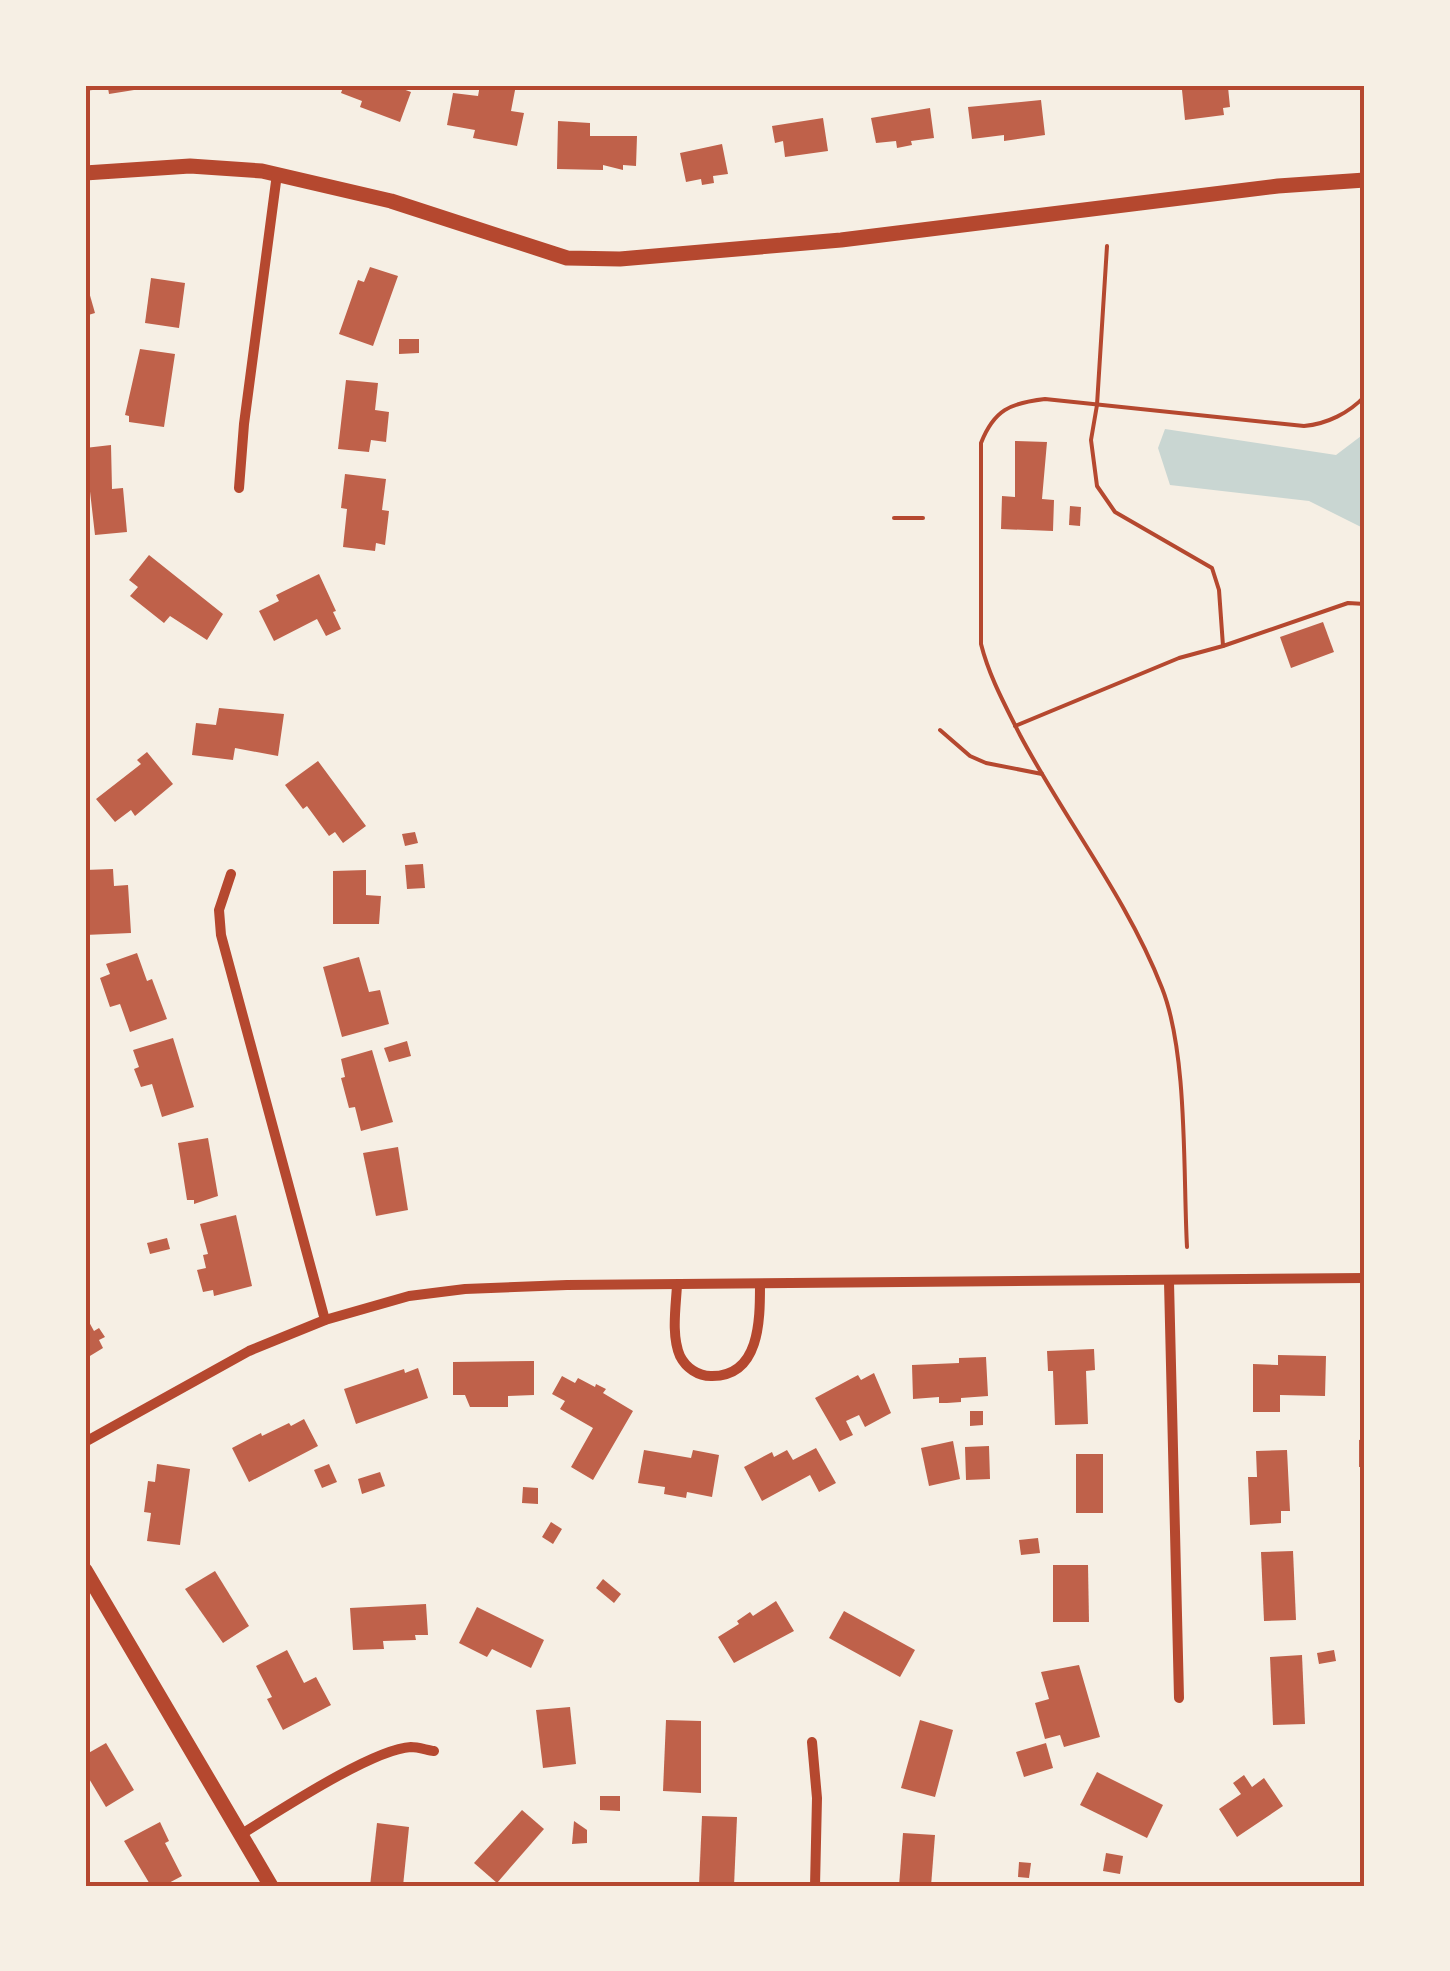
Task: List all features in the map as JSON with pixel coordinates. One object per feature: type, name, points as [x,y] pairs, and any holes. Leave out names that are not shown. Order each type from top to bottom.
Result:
[{"type":"street","points":[[85,173],[190,166],[277,174],[391,201],[567,258],[620,259],[841,240],[1278,186],[1365,180]]},
{"type":"street","points":[[239,488],[277,174]]},
{"type":"street","points":[[231,874],[219,910],[221,935],[326,1320]]},
{"type":"street","points":[[85,1442],[249,1352],[326,1320],[409,1296],[465,1289],[677,1285],[1365,1278]]},
{"type":"street","points":[[1169,1282],[1179,1698]]},
{"type":"street","points":[[677,1285],[676,1335],[680,1355],[690,1370],[708,1377],[743,1366],[758,1330],[760,1285]]},
{"type":"street","points":[[85,1570],[271,1886]]},
{"type":"street","points":[[812,1742],[817,1798],[814,1886]]},
{"type":"street","points":[[240,1835],[376,1758],[412,1747],[434,1751]]},
{"type":"path","points":[[1108,246],[1091,440],[1097,486],[1116,512],[1212,568],[1219,590],[1223,646]]},
{"type":"path","points":[[1187,1246],[1179,1078],[1164,993],[1124,910],[1042,774],[986,667],[981,644],[982,443],[990,421],[1018,402],[1045,400],[1304,426],[1320,425],[1365,396]]},
{"type":"path","points":[[894,518],[923,518]]},
{"type":"path","points":[[975,560],[981,565]]},
{"type":"path","points":[[1016,726],[1179,658],[1348,603],[1365,604]]},
{"type":"path","points":[[940,730],[970,756],[986,763],[1042,774]]},
{"type":"shaded area","points":[[1165,429],[1336,455],[1365,433],[1365,529],[1309,501],[1170,485],[1158,448]]},
{"type":"building","points":[[85,85],[133,85],[134,90],[109,94],[108,88],[85,91]]},
{"type":"building","points":[[344,85],[392,85],[411,92],[400,122],[360,107],[362,101],[341,93]]},
{"type":"building","points":[[480,85],[516,85],[511,111],[524,113],[517,146],[473,138],[475,130],[447,125],[453,93],[478,96]]},
{"type":"building","points":[[1228,87],[1230,107],[1223,108],[1224,115],[1185,120],[1182,90]]},
{"type":"building","points":[[1041,100],[1045,135],[1004,141],[1004,135],[972,139],[968,107]]},
{"type":"building","points":[[930,108],[934,138],[911,141],[912,145],[897,148],[896,141],[876,143],[871,118]]},
{"type":"building","points":[[823,118],[828,151],[785,157],[783,141],[775,143],[772,126]]},
{"type":"building","points":[[558,121],[590,123],[590,136],[637,136],[636,166],[623,165],[623,170],[603,165],[603,170],[557,169]]},
{"type":"building","points":[[722,144],[728,174],[713,176],[714,183],[702,185],[701,179],[686,182],[680,153]]},
{"type":"building","points":[[370,267],[398,276],[373,346],[339,334],[358,280],[364,282]]},
{"type":"building","points":[[85,278],[95,313],[85,316]]},
{"type":"building","points":[[151,278],[185,283],[179,328],[145,323]]},
{"type":"building","points":[[399,339],[419,339],[419,353],[399,354]]},
{"type":"building","points":[[140,349],[175,354],[164,427],[129,422],[125,415]]},
{"type":"building","points":[[346,380],[378,383],[375,410],[389,412],[386,442],[371,440],[369,452],[338,449]]},
{"type":"building","points":[[1015,441],[1047,442],[1042,499],[1054,500],[1053,531],[1001,529],[1002,496],[1015,497]]},
{"type":"building","points":[[111,445],[112,489],[123,488],[127,532],[95,535],[85,448]]},
{"type":"building","points":[[345,474],[386,479],[382,510],[389,511],[385,545],[376,543],[375,551],[343,547],[347,509],[341,508]]},
{"type":"building","points":[[1070,506],[1081,507],[1080,526],[1069,525]]},
{"type":"building","points":[[149,555],[223,614],[207,640],[170,616],[164,623],[130,596],[138,587],[129,580]]},
{"type":"building","points":[[319,574],[341,629],[326,636],[317,619],[274,641],[259,611],[279,601],[276,595]]},
{"type":"building","points":[[1323,622],[1334,652],[1291,668],[1280,637]]},
{"type":"building","points":[[219,708],[284,714],[278,756],[235,748],[233,760],[192,755],[196,723],[216,725]]},
{"type":"building","points":[[147,752],[173,784],[135,816],[131,810],[115,822],[96,799],[141,764],[137,760]]},
{"type":"building","points":[[318,761],[366,826],[343,843],[335,832],[329,836],[285,785]]},
{"type":"building","points":[[415,832],[418,843],[405,846],[402,834]]},
{"type":"building","points":[[423,864],[425,888],[407,889],[405,865]]},
{"type":"building","points":[[113,869],[114,886],[128,885],[131,933],[85,935],[85,870]]},
{"type":"building","points":[[366,870],[366,895],[381,896],[379,924],[333,924],[333,871]]},
{"type":"building","points":[[137,953],[167,1019],[130,1032],[120,1004],[110,1007],[100,978],[110,974],[106,964]]},
{"type":"building","points":[[359,957],[369,992],[380,990],[389,1024],[342,1037],[323,967]]},
{"type":"building","points":[[173,1038],[194,1107],[162,1117],[152,1084],[141,1087],[134,1069],[139,1067],[133,1050]]},
{"type":"building","points":[[407,1041],[411,1056],[389,1062],[384,1048]]},
{"type":"building","points":[[372,1050],[393,1122],[361,1131],[355,1107],[349,1108],[341,1078],[345,1077],[341,1059]]},
{"type":"building","points":[[208,1138],[218,1196],[194,1204],[194,1200],[187,1200],[178,1143]]},
{"type":"building","points":[[398,1147],[408,1210],[376,1216],[363,1153]]},
{"type":"building","points":[[236,1215],[252,1286],[214,1296],[213,1290],[203,1292],[197,1270],[206,1268],[203,1255],[208,1254],[200,1224]]},
{"type":"building","points":[[167,1238],[170,1249],[150,1254],[147,1243]]},
{"type":"building","points":[[89,1322],[94,1331],[99,1328],[105,1337],[99,1340],[103,1348],[85,1359],[85,1324]]},
{"type":"building","points":[[1094,1349],[1095,1370],[1086,1371],[1088,1424],[1055,1425],[1053,1371],[1048,1371],[1047,1351]]},
{"type":"building","points":[[1278,1355],[1326,1356],[1325,1396],[1280,1395],[1280,1412],[1253,1412],[1253,1364],[1278,1365]]},
{"type":"building","points":[[986,1357],[988,1396],[947,1403],[939,1403],[939,1397],[913,1399],[912,1365],[959,1363],[959,1358]]},
{"type":"building","points":[[534,1361],[534,1395],[508,1396],[508,1407],[470,1407],[465,1395],[453,1395],[453,1362]]},
{"type":"building","points":[[418,1368],[428,1398],[356,1424],[344,1389]]},
{"type":"building","points":[[874,1373],[891,1413],[865,1427],[859,1415],[846,1421],[853,1435],[840,1441],[815,1398],[858,1375],[861,1380]]},
{"type":"building","points":[[562,1376],[575,1383],[578,1378],[595,1387],[596,1384],[606,1389],[603,1393],[633,1411],[593,1480],[571,1467],[593,1428],[560,1409],[565,1401],[552,1394]]},
{"type":"building","points":[[970,1411],[983,1411],[983,1425],[970,1426]]},
{"type":"building","points":[[304,1419],[318,1446],[249,1482],[232,1448],[261,1433],[262,1436]]},
{"type":"building","points":[[1365,1439],[1365,1467],[1359,1467],[1359,1440]]},
{"type":"building","points":[[953,1441],[960,1479],[929,1486],[921,1448]]},
{"type":"building","points":[[989,1446],[990,1479],[966,1480],[965,1447]]},
{"type":"building","points":[[816,1448],[836,1483],[819,1492],[810,1475],[762,1501],[744,1467],[772,1452],[774,1457],[787,1450],[793,1460]]},
{"type":"building","points":[[644,1450],[691,1458],[693,1450],[719,1455],[712,1497],[687,1492],[686,1498],[664,1494],[665,1487],[638,1483]]},
{"type":"building","points":[[1287,1450],[1290,1511],[1281,1511],[1281,1523],[1250,1525],[1248,1477],[1257,1477],[1256,1451]]},
{"type":"building","points":[[1076,1454],[1103,1454],[1103,1513],[1076,1513]]},
{"type":"building","points":[[157,1464],[190,1469],[180,1545],[147,1541],[151,1513],[144,1512],[148,1481],[155,1482]]},
{"type":"building","points":[[329,1464],[337,1482],[322,1488],[314,1470]]},
{"type":"building","points":[[380,1472],[385,1486],[362,1494],[358,1479]]},
{"type":"building","points":[[523,1487],[538,1488],[538,1504],[522,1503]]},
{"type":"building","points":[[551,1522],[562,1529],[553,1544],[542,1537]]},
{"type":"building","points":[[1038,1538],[1040,1553],[1021,1555],[1019,1540]]},
{"type":"building","points":[[1293,1551],[1296,1620],[1264,1621],[1261,1552]]},
{"type":"building","points":[[1053,1565],[1088,1565],[1089,1622],[1053,1622]]},
{"type":"building","points":[[215,1571],[249,1626],[223,1643],[185,1589]]},
{"type":"building","points":[[603,1579],[621,1594],[614,1603],[596,1588]]},
{"type":"building","points":[[776,1601],[794,1631],[734,1663],[718,1637],[750,1612],[753,1616]]},
{"type":"building","points":[[426,1604],[428,1635],[415,1635],[416,1640],[383,1641],[384,1649],[353,1650],[350,1608]]},
{"type":"building","points":[[477,1607],[544,1640],[531,1668],[492,1649],[487,1657],[459,1643]]},
{"type":"building","points":[[844,1611],[915,1650],[900,1677],[829,1638]]},
{"type":"building","points":[[287,1650],[304,1683],[316,1677],[331,1705],[283,1730],[256,1666]]},
{"type":"building","points":[[1334,1650],[1336,1661],[1319,1664],[1317,1653]]},
{"type":"building","points":[[1302,1655],[1305,1724],[1273,1725],[1270,1657]]},
{"type":"building","points":[[1079,1665],[1100,1737],[1064,1747],[1060,1735],[1045,1739],[1035,1703],[1049,1699],[1041,1672]]},
{"type":"building","points":[[570,1707],[576,1764],[543,1768],[536,1710]]},
{"type":"building","points":[[666,1720],[701,1721],[701,1793],[663,1791]]},
{"type":"building","points":[[920,1720],[953,1730],[935,1797],[901,1788]]},
{"type":"building","points":[[106,1743],[134,1790],[106,1807],[85,1772],[85,1755]]},
{"type":"building","points":[[1046,1743],[1053,1768],[1024,1777],[1016,1752]]},
{"type":"building","points":[[1097,1772],[1163,1805],[1147,1838],[1080,1805]]},
{"type":"building","points":[[1244,1775],[1252,1787],[1264,1778],[1283,1806],[1237,1837],[1219,1809],[1241,1794],[1233,1783]]},
{"type":"building","points":[[600,1796],[620,1796],[620,1811],[600,1810]]},
{"type":"building","points":[[522,1810],[544,1829],[497,1883],[474,1863]]},
{"type":"building","points":[[702,1816],[737,1817],[734,1886],[699,1886]]},
{"type":"building","points":[[574,1821],[587,1830],[587,1843],[572,1844]]},
{"type":"building","points":[[160,1822],[169,1841],[165,1843],[182,1876],[163,1886],[151,1886],[124,1841]]},
{"type":"building","points":[[377,1823],[409,1827],[403,1886],[370,1886]]},
{"type":"building","points":[[903,1833],[935,1835],[931,1886],[899,1886]]},
{"type":"building","points":[[1106,1853],[1123,1856],[1120,1874],[1103,1871]]},
{"type":"building","points":[[1019,1862],[1031,1863],[1029,1878],[1018,1877]]}]
